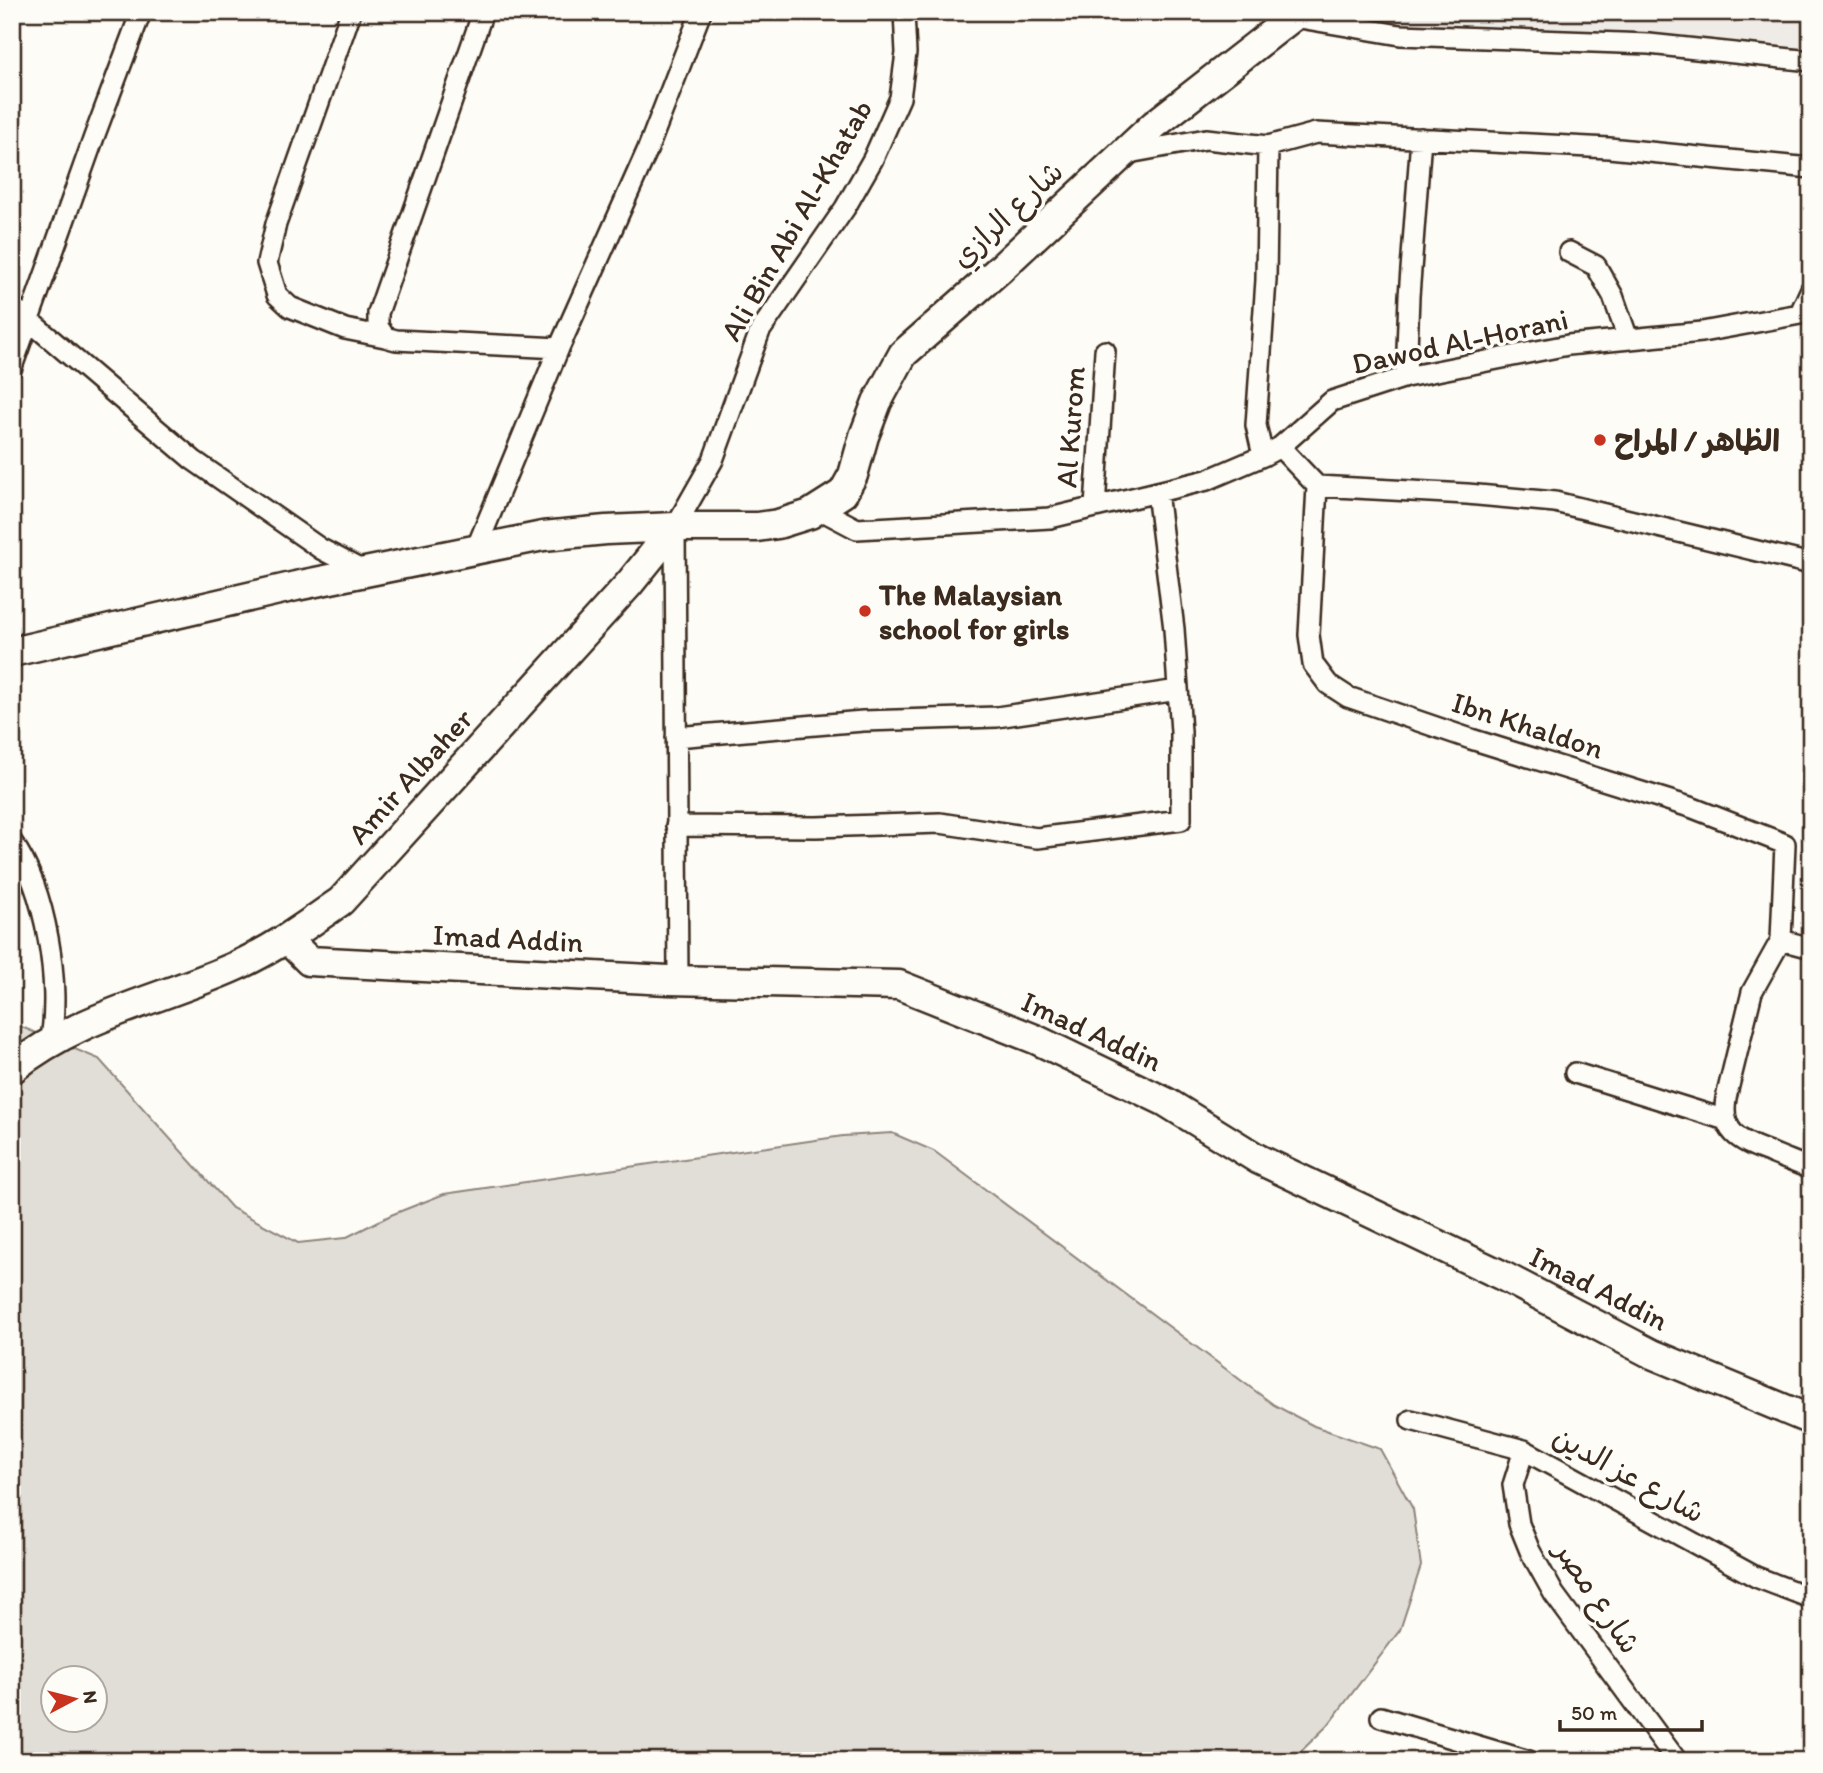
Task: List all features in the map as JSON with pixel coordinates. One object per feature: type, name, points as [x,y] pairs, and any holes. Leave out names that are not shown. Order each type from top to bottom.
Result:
[{"type":"street","points":[[12,368],[93,137],[141,12]]},
{"type":"street","points":[[351,12],[276,224],[267,263],[276,295],[290,307],[345,329],[396,340],[559,348]]},
{"type":"street","points":[[385,337],[378,326],[378,313],[483,12]]},
{"type":"street","points":[[476,549],[559,348],[648,151],[701,12]]},
{"type":"street","name":"Ali Bin Abi Al-Khatab","points":[[676,527],[713,460],[760,331],[845,208],[873,159],[900,98],[906,53],[904,12]]},
{"type":"street","points":[[1296,14],[1400,35],[1649,44],[1811,61]]},
{"type":"street","name":"شارع الرازي","points":[[819,509],[843,493],[849,484],[877,402],[903,354],[1176,107],[1296,14]]},
{"type":"street","points":[[1122,154],[1206,139],[1268,146],[1315,133],[1609,148],[1811,168]]},
{"type":"street","points":[[1406,377],[1421,138]]},
{"type":"street","points":[[1268,146],[1266,280],[1256,425],[1271,452],[1317,486],[1555,502],[1811,564]]},
{"type":"street","points":[[1569,252],[1596,266],[1613,296],[1628,339]]},
{"type":"street","points":[[1805,312],[1811,289]]},
{"type":"street","points":[[12,306],[193,460],[321,550],[365,572]]},
{"type":"street","name":"Dawod Al-Horani","points":[[819,509],[859,529],[1050,518],[1207,480],[1271,452],[1332,401],[1406,377],[1568,345],[1702,332],[1805,312]]},
{"type":"street","name":"Al Kurom","points":[[1095,507],[1105,351]]},
{"type":"street","name":"Ibn Khaldon","points":[[1317,486],[1309,635],[1313,664],[1328,684],[1348,697],[1372,706],[1693,808],[1785,844],[1782,940]]},
{"type":"street","points":[[676,825],[816,827],[940,823],[1037,838],[1181,820],[1181,732],[1174,629],[1157,492]]},
{"type":"street","points":[[12,652],[365,572],[543,536],[606,530],[767,526],[799,519],[819,509]]},
{"type":"street","points":[[676,527],[678,980]]},
{"type":"street","name":"Amir Albaher","points":[[12,1069],[50,1043],[123,1007],[239,965],[287,939],[341,901],[629,584],[676,527]]},
{"type":"street","points":[[676,737],[863,722],[997,717],[1178,690]]},
{"type":"street","points":[[12,842],[23,857],[44,918],[54,977],[55,1019],[50,1043]]},
{"type":"street","name":"Imad Addin","points":[[287,939],[309,961],[678,980],[899,985],[1047,1045],[1166,1102],[1258,1159],[1501,1275],[1652,1354],[1811,1420]]},
{"type":"street","points":[[1811,948],[1782,940],[1752,992],[1726,1098],[1726,1121],[1736,1136],[1811,1169]]},
{"type":"street","points":[[1574,1073],[1726,1121]]},
{"type":"street","name":"شارع عز الدين","points":[[1411,1420],[1524,1450],[1756,1577],[1811,1598]]},
{"type":"street","name":"شارع مصر","points":[[1524,1450],[1513,1485],[1519,1524],[1531,1551],[1553,1594],[1677,1761]]},
{"type":"street","points":[[1381,1717],[1529,1761]]},
{"type":"shaded area","points":[[1299,12],[1811,12],[1811,62],[1405,34]]},
{"type":"shaded area","points":[[12,1023],[99,1059],[232,1208],[298,1243],[345,1238],[391,1215],[444,1194],[843,1136],[892,1133],[934,1151],[1274,1405],[1314,1426],[1380,1449],[1413,1509],[1421,1566],[1400,1630],[1328,1725],[1291,1761],[12,1761]]},
{"type":"place","name":"الظاهر / المراح","points":[[1600,440]]},
{"type":"place","name":"The Malaysian school for girls","points":[[865,611]]}]
